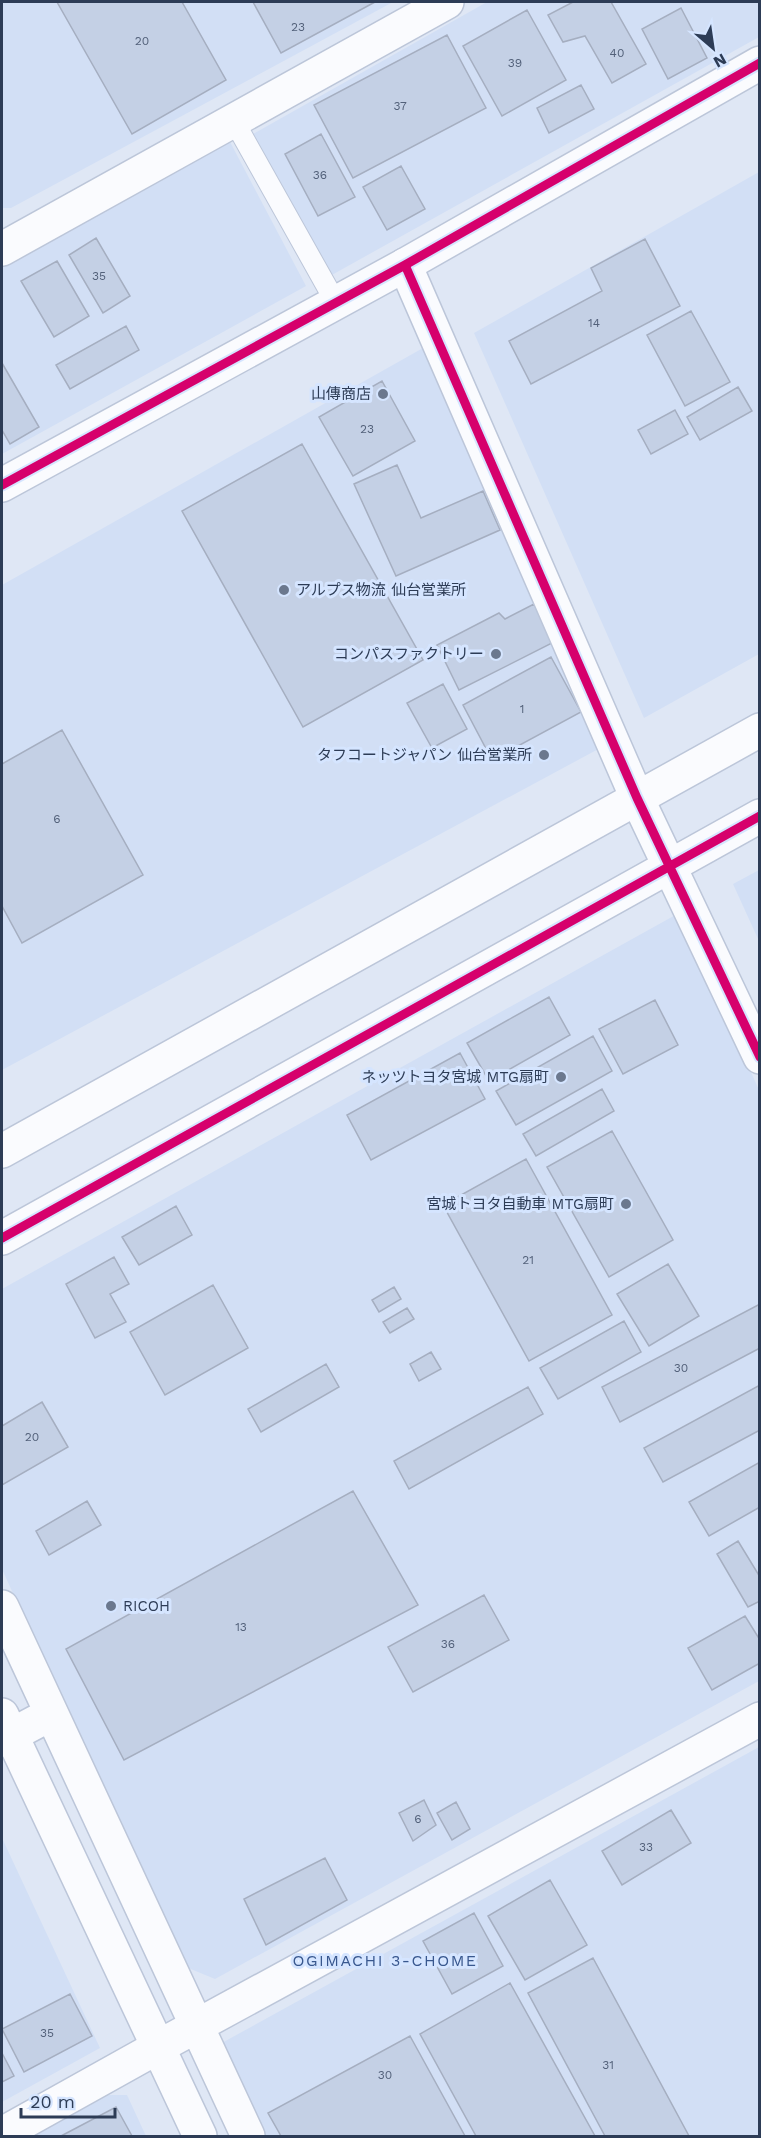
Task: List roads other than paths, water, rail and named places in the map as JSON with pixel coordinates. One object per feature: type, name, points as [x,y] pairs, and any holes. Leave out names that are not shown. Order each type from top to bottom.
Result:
[{"type":"street","points":[[2,249],[447,2]]},
{"type":"street","points":[[2,485],[405,266],[759,63]]},
{"type":"street","points":[[405,266],[637,798],[759,1056]]},
{"type":"street","points":[[2,1151],[759,730]]},
{"type":"street","points":[[2,1238],[759,816]]},
{"type":"street","points":[[2,1607],[248,2136]]},
{"type":"street","points":[[51,1714],[5,1730],[200,2136]]},
{"type":"street","points":[[2,2134],[759,1719]]},
{"type":"lane","points":[[234,121],[336,303]]},
{"type":"place","name":"山傳商店","points":[[383,394]]},
{"type":"place","name":"アルプス物流 仙台営業所","points":[[284,590]]},
{"type":"place","name":"コンパスファクトリー","points":[[496,654]]},
{"type":"place","name":"タフコートジャパン 仙台営業所","points":[[544,755]]},
{"type":"place","name":"ネッツトヨタ宮城 MTG扇町","points":[[561,1077]]},
{"type":"place","name":"宮城トヨタ自動車 MTG扇町","points":[[626,1204]]},
{"type":"place","name":"RICOH","points":[[111,1606]]},
{"type":"district","name":"OGIMACHI 3-CHOME","points":[[385,1960]]}]
